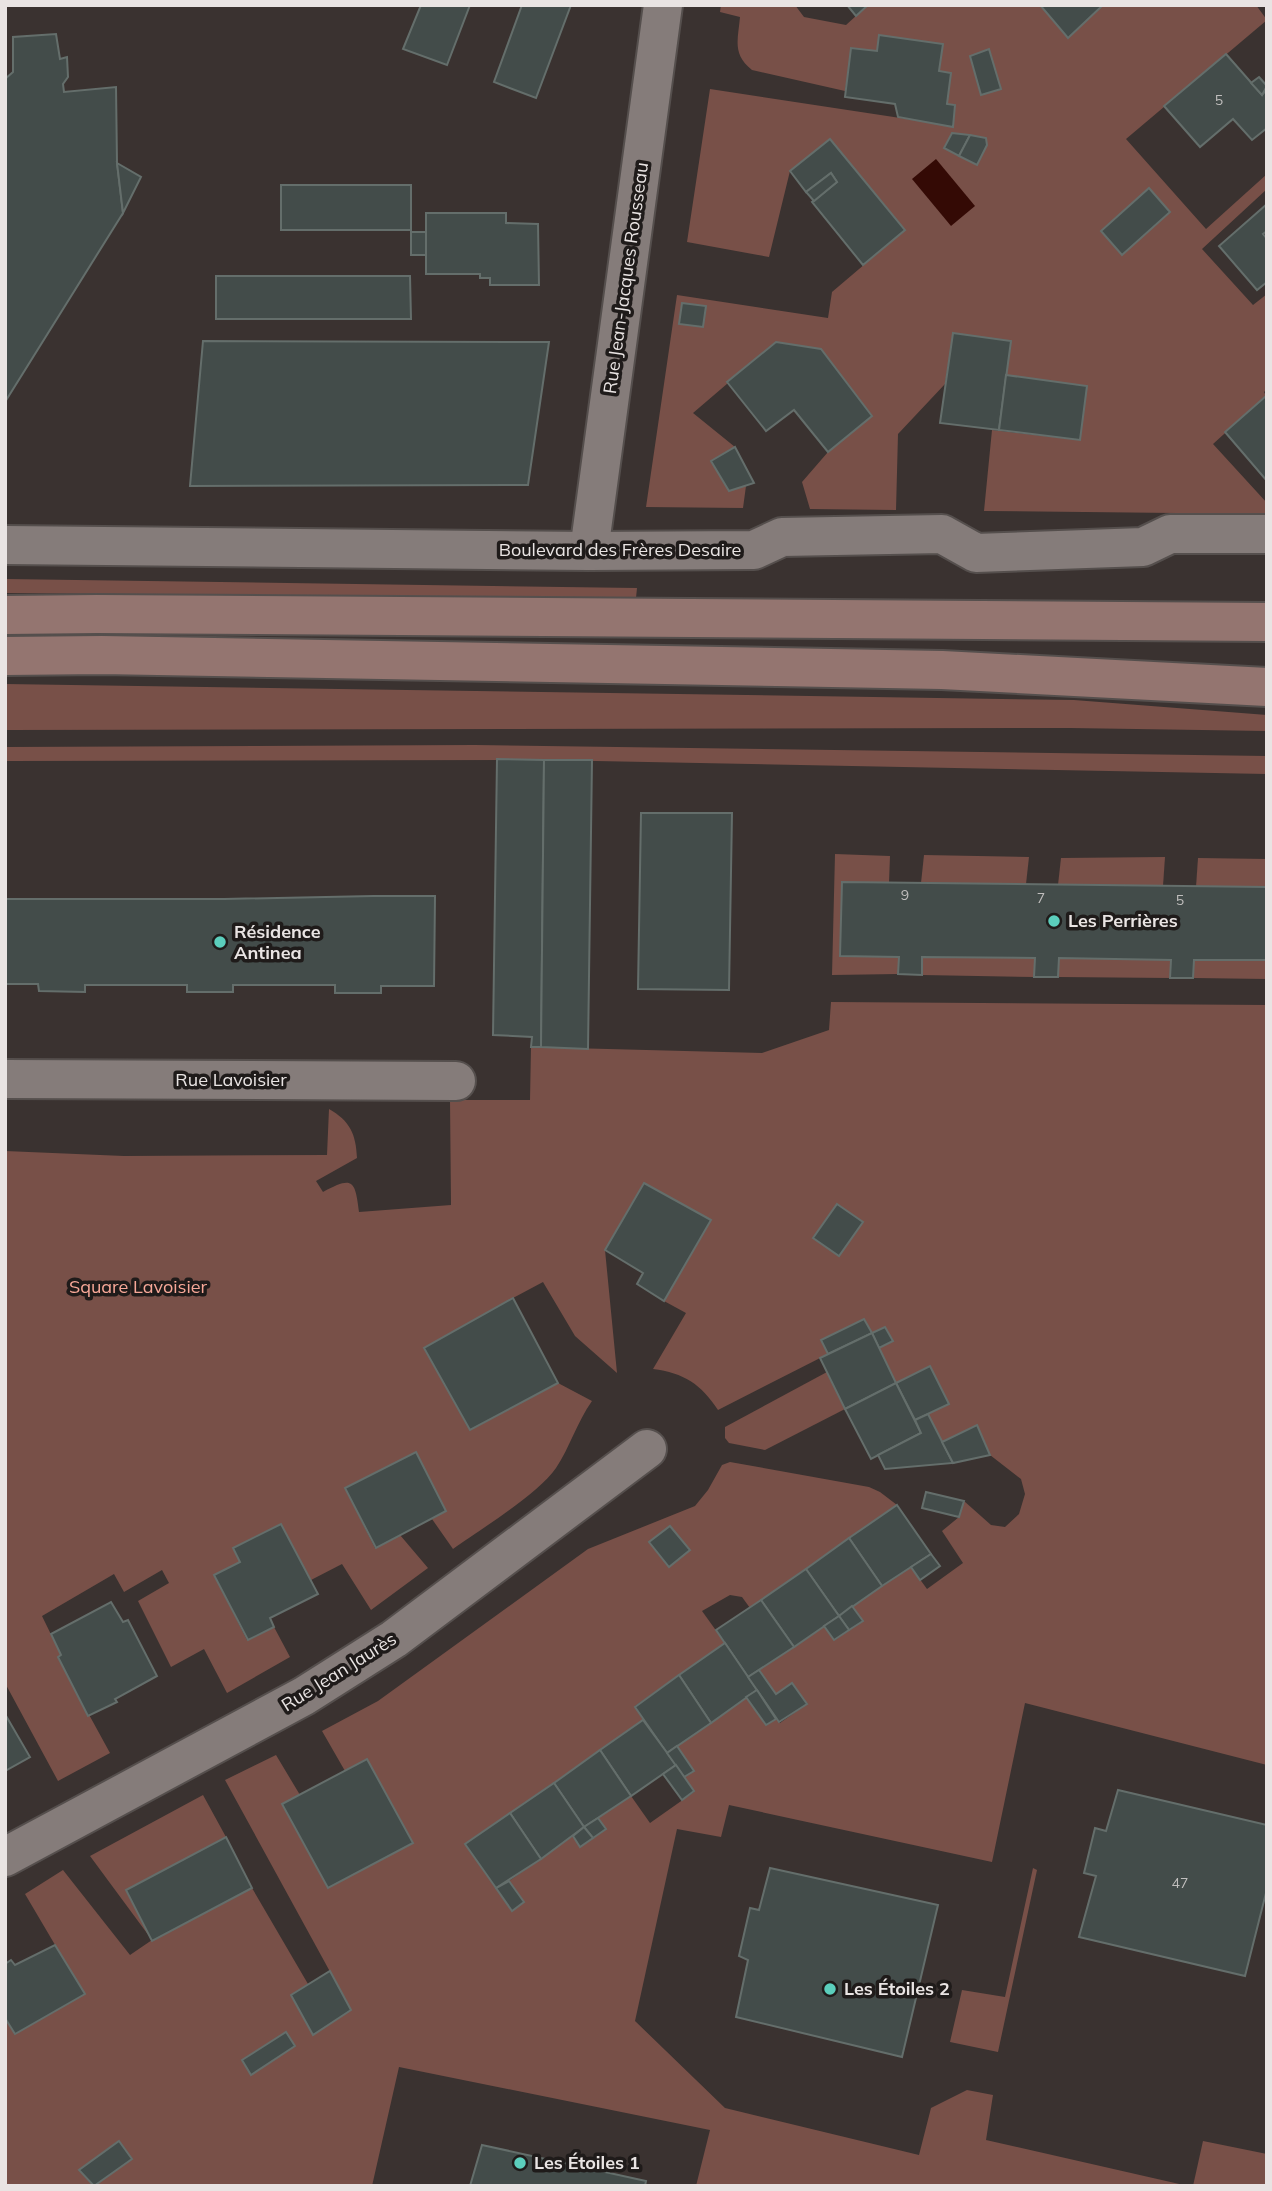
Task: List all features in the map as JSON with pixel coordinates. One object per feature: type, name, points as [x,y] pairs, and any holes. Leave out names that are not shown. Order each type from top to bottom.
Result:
[{"type":"main road","points":[[5,615],[1267,622]]},
{"type":"main road","points":[[5,656],[116,655],[942,670],[1267,687]]},
{"type":"street","name":"Rue Jean-Jacques Rousseau","points":[[589,551],[663,5]]},
{"type":"street","name":"Boulevard des Frères Desaire","points":[[5,544],[589,551],[754,550],[782,537],[942,534],[976,553],[1143,547],[1170,534],[1267,534]]},
{"type":"street","name":"Rue Lavoisier","points":[[5,1079],[456,1081]]},
{"type":"street","name":"Rue Jean Jaurès","points":[[5,1857],[304,1696],[349,1668],[394,1639],[648,1449]]},
{"type":"green space","points":[[721,5],[795,5],[804,17],[846,25],[868,5],[1040,5],[1068,38],[1103,5],[1256,5],[1267,20],[1126,139],[1206,229],[1267,174],[1267,189],[1202,249],[1253,305],[1267,294],[1266,396],[1213,444],[1267,503],[1267,514],[984,511],[992,430],[1080,440],[1087,387],[1006,375],[953,334],[945,384],[898,434],[896,510],[810,509],[802,482],[828,452],[872,416],[821,349],[776,342],[693,413],[735,447],[711,462],[729,490],[746,486],[743,508],[646,507],[677,295],[828,318],[832,292],[905,230],[830,139],[790,171],[769,257],[687,242],[710,89],[953,126],[955,105],[947,104],[951,73],[939,71],[942,44],[879,35],[877,51],[852,48],[845,91],[752,70],[739,52],[740,17],[720,12]]},
{"type":"green space","points":[[5,579],[637,588],[636,598],[5,593]]},
{"type":"green space","points":[[5,684],[1074,700],[1267,715],[1267,731],[1070,728],[5,730]]},
{"type":"green space","points":[[475,745],[1267,756],[1267,774],[544,760],[5,761],[5,747]]},
{"type":"green space","points":[[835,854],[890,856],[889,883],[842,882],[840,955],[899,957],[898,974],[832,975]]},
{"type":"green space","points":[[924,855],[1029,857],[1026,884],[921,883]]},
{"type":"green space","points":[[1165,857],[1163,886],[1058,885],[1061,858]]},
{"type":"green space","points":[[1198,858],[1267,859],[1267,887],[1196,887]]},
{"type":"green space","points":[[922,957],[1035,958],[1034,977],[922,975]]},
{"type":"green space","points":[[1059,958],[1171,960],[1170,978],[1058,977]]},
{"type":"green space","points":[[1194,960],[1267,960],[1267,979],[1194,978]]},
{"type":"green space","name":"Square Lavoisier","points":[[831,1002],[1267,1005],[1267,1765],[1025,1703],[992,1862],[729,1805],[721,1837],[677,1829],[635,2021],[725,2108],[919,2155],[931,2108],[967,2090],[993,2095],[986,2140],[1188,2186],[696,2186],[710,2130],[399,2067],[372,2186],[94,2186],[5,2186],[5,2018],[84,1994],[25,1894],[63,1870],[130,1955],[152,1940],[90,1856],[203,1795],[226,1837],[126,1890],[153,1940],[252,1888],[308,1984],[291,1995],[313,2035],[351,2010],[225,1780],[276,1755],[300,1795],[283,1804],[328,1888],[412,1842],[367,1759],[345,1771],[322,1731],[378,1701],[588,1549],[695,1506],[722,1465],[730,1462],[869,1487],[897,1505],[750,1608],[742,1597],[730,1595],[702,1611],[725,1643],[635,1706],[643,1720],[466,1844],[512,1911],[524,1902],[509,1881],[573,1836],[580,1847],[606,1829],[598,1818],[631,1796],[650,1823],[694,1792],[684,1777],[694,1771],[677,1746],[746,1697],[766,1725],[776,1719],[780,1723],[807,1704],[792,1683],[776,1694],[759,1670],[824,1626],[835,1640],[862,1621],[852,1606],[911,1567],[927,1589],[963,1563],[942,1531],[959,1517],[964,1501],[991,1525],[1005,1527],[1019,1514],[1025,1494],[1021,1479],[990,1455],[977,1426],[942,1442],[928,1414],[949,1404],[930,1366],[896,1383],[879,1348],[892,1341],[885,1327],[872,1333],[864,1319],[822,1340],[828,1354],[718,1410],[691,1381],[674,1373],[653,1369],[686,1313],[664,1301],[711,1220],[644,1183],[605,1250],[617,1373],[575,1336],[543,1282],[513,1298],[470,1430],[558,1383],[592,1401],[561,1460],[548,1478],[508,1511],[453,1549],[432,1519],[446,1511],[416,1453],[345,1488],[375,1548],[400,1535],[428,1568],[371,1610],[342,1564],[311,1580],[281,1524],[233,1548],[240,1562],[214,1575],[247,1640],[274,1627],[290,1657],[227,1693],[204,1649],[171,1667],[138,1601],[169,1583],[162,1570],[124,1592],[114,1574],[42,1616],[61,1655],[58,1658],[110,1753],[58,1781],[5,1683],[5,1151],[124,1156],[327,1155],[329,1109],[347,1123],[355,1142],[357,1158],[316,1181],[323,1192],[341,1184],[351,1184],[356,1193],[359,1212],[451,1205],[450,1100],[530,1100],[531,1047],[762,1053],[829,1030]],"holes":[[[670,1526],[689,1550],[650,1542]],[[286,2032],[295,2046],[251,2074],[242,2060]],[[118,2141],[132,2159],[94,2186],[79,2170]]]},
{"type":"green space","points":[[827,1372],[845,1409],[765,1450],[729,1443],[725,1438],[725,1427]]},
{"type":"green space","points":[[1033,1868],[1037,1870],[998,2052],[950,2042],[962,1990],[1005,1997]]},
{"type":"green space","points":[[1203,2141],[1267,2154],[1267,2186],[1193,2186]]},
{"type":"shaded area","points":[[936,159],[975,206],[951,226],[912,179]]},
{"type":"building","points":[[421,5],[470,5],[447,65],[403,49]]},
{"type":"building","points":[[522,5],[571,5],[536,98],[494,82]]},
{"type":"building","points":[[847,5],[868,5],[856,16]]},
{"type":"building","points":[[1040,5],[1103,5],[1068,38]]},
{"type":"building","points":[[56,34],[60,59],[67,57],[68,77],[63,84],[64,92],[116,87],[117,163],[123,213],[5,402],[5,79],[13,72],[13,37]]},
{"type":"building","points":[[879,35],[943,44],[939,71],[951,73],[947,104],[955,105],[953,127],[898,117],[895,104],[845,97],[851,48],[877,51]]},
{"type":"building","points":[[989,49],[1001,89],[981,95],[970,56]]},
{"type":"building","points":[[1226,54],[1262,95],[1267,89],[1267,128],[1252,140],[1233,119],[1200,147],[1164,106]]},
{"type":"building","points":[[1259,77],[1267,86],[1262,95],[1251,83]]},
{"type":"building","points":[[952,133],[970,135],[959,156],[944,148]]},
{"type":"building","points":[[970,135],[986,138],[987,145],[977,165],[959,156]]},
{"type":"building","points":[[830,139],[905,230],[863,265],[812,202],[837,182],[831,173],[806,192],[790,171]]},
{"type":"building","points":[[117,163],[141,177],[123,213]]},
{"type":"building","points":[[831,173],[837,182],[814,201],[806,192]]},
{"type":"building","points":[[281,185],[411,185],[411,230],[281,230]]},
{"type":"building","points":[[1149,188],[1170,212],[1122,255],[1101,231]]},
{"type":"building","points":[[1267,204],[1267,231],[1263,234],[1267,239],[1267,282],[1257,290],[1219,246]]},
{"type":"building","points":[[426,213],[506,213],[506,223],[538,224],[539,285],[490,285],[490,278],[480,278],[480,274],[426,274]]},
{"type":"building","points":[[411,232],[426,232],[426,255],[411,255]]},
{"type":"building","points":[[216,276],[410,276],[411,319],[216,319]]},
{"type":"building","points":[[682,303],[706,306],[703,327],[679,324]]},
{"type":"building","points":[[953,333],[1011,341],[999,430],[940,423]]},
{"type":"building","points":[[203,341],[549,342],[528,485],[190,486]]},
{"type":"building","points":[[776,342],[821,349],[872,416],[828,452],[794,410],[766,431],[727,382]]},
{"type":"building","points":[[1006,375],[1087,386],[1080,440],[999,430]]},
{"type":"building","points":[[1267,396],[1267,481],[1225,432]]},
{"type":"building","points":[[735,447],[754,483],[729,491],[711,461]]},
{"type":"building","points":[[497,759],[544,760],[541,1047],[531,1047],[532,1037],[493,1035]]},
{"type":"building","points":[[544,760],[592,760],[588,1049],[541,1047]]},
{"type":"building","points":[[641,813],[732,813],[729,990],[638,989]]},
{"type":"building","name":"Les Perrières","points":[[842,882],[1267,887],[1267,960],[1194,960],[1193,978],[1170,978],[1171,960],[1059,958],[1058,977],[1034,977],[1035,958],[922,957],[922,975],[898,974],[899,957],[840,956]]},
{"type":"building","name":"Résidence Antinea","points":[[435,896],[434,986],[381,986],[381,993],[335,993],[335,985],[233,985],[233,992],[187,992],[187,985],[85,985],[85,992],[39,991],[38,984],[5,984],[5,899]]},
{"type":"building","points":[[644,1183],[711,1220],[664,1301],[637,1284],[643,1273],[605,1250]]},
{"type":"building","points":[[837,1204],[863,1222],[839,1256],[813,1238]]},
{"type":"building","points":[[513,1298],[558,1383],[470,1430],[424,1348]]},
{"type":"building","points":[[864,1319],[872,1333],[828,1354],[821,1340]]},
{"type":"building","points":[[885,1327],[893,1341],[879,1348],[872,1333]]},
{"type":"building","points":[[872,1333],[896,1383],[845,1409],[820,1358]]},
{"type":"building","points":[[930,1366],[949,1404],[915,1420],[896,1383]]},
{"type":"building","points":[[896,1383],[921,1433],[871,1459],[845,1409]]},
{"type":"building","points":[[928,1414],[953,1463],[885,1469],[878,1455],[921,1433],[915,1420]]},
{"type":"building","points":[[977,1425],[990,1455],[953,1463],[942,1442]]},
{"type":"building","points":[[416,1452],[446,1511],[376,1548],[345,1488]]},
{"type":"building","points":[[926,1492],[964,1501],[959,1517],[922,1508]]},
{"type":"building","points":[[897,1505],[931,1554],[882,1586],[849,1538]]},
{"type":"building","points":[[281,1524],[318,1594],[270,1618],[274,1627],[248,1640],[214,1575],[240,1562],[233,1548]]},
{"type":"building","points":[[670,1526],[690,1550],[669,1567],[649,1542]]},
{"type":"building","points":[[849,1538],[882,1586],[839,1616],[806,1569]]},
{"type":"building","points":[[931,1554],[940,1566],[920,1580],[911,1567]]},
{"type":"building","points":[[806,1569],[839,1616],[794,1647],[761,1600]]},
{"type":"building","points":[[761,1600],[794,1647],[748,1677],[716,1630]]},
{"type":"building","points":[[111,1602],[123,1622],[128,1620],[157,1676],[115,1699],[117,1702],[88,1716],[58,1657],[61,1655],[51,1634]]},
{"type":"building","points":[[852,1606],[863,1621],[849,1630],[839,1616]]},
{"type":"building","points":[[839,1616],[849,1630],[834,1640],[824,1626]]},
{"type":"building","points":[[725,1643],[757,1690],[711,1723],[679,1675]]},
{"type":"building","points":[[759,1670],[776,1694],[792,1683],[807,1704],[779,1722],[748,1677]]},
{"type":"building","points":[[679,1675],[711,1723],[667,1753],[635,1707]]},
{"type":"building","points":[[757,1690],[776,1719],[766,1725],[746,1697]]},
{"type":"building","points":[[5,1714],[30,1757],[5,1771]]},
{"type":"building","points":[[643,1720],[676,1765],[631,1796],[600,1750]]},
{"type":"building","points":[[677,1746],[694,1771],[684,1777],[667,1753]]},
{"type":"building","points":[[600,1750],[631,1796],[584,1827],[554,1783]]},
{"type":"building","points":[[367,1759],[413,1843],[328,1888],[282,1804]]},
{"type":"building","points":[[676,1765],[694,1791],[682,1800],[663,1774]]},
{"type":"building","points":[[554,1783],[584,1827],[541,1859],[510,1813]]},
{"type":"building","points":[[1118,1790],[1267,1825],[1267,1889],[1245,1976],[1079,1937],[1096,1876],[1084,1873],[1095,1828],[1106,1831]]},
{"type":"building","points":[[510,1813],[541,1859],[496,1888],[465,1844]]},
{"type":"building","points":[[598,1818],[606,1829],[593,1838],[584,1827]]},
{"type":"building","points":[[584,1827],[593,1838],[580,1847],[573,1836]]},
{"type":"building","points":[[226,1837],[252,1888],[152,1941],[126,1890]]},
{"type":"building","name":"Les Étoiles 2","points":[[770,1868],[938,1905],[902,2057],[736,2017],[748,1960],[739,1956],[750,1908],[759,1910]]},
{"type":"building","points":[[509,1881],[524,1902],[512,1911],[496,1888]]},
{"type":"building","points":[[55,1945],[85,1994],[15,2034],[5,2018],[5,1964],[11,1960],[15,1965]]},
{"type":"building","points":[[330,1971],[351,2010],[313,2035],[291,1995]]},
{"type":"building","points":[[286,2032],[295,2046],[251,2075],[242,2060]]},
{"type":"building","points":[[119,2141],[132,2159],[94,2186],[79,2170]]},
{"type":"building","name":"Les Étoiles 1","points":[[482,2145],[646,2181],[645,2186],[470,2186]]},
{"type":"place","name":"Les Perrières","points":[[1054,921]]},
{"type":"place","name":"Résidence Antinea","points":[[220,942]]},
{"type":"place","name":"Les Étoiles 2","points":[[830,1989]]},
{"type":"place","name":"Les Étoiles 1","points":[[520,2163]]}]
